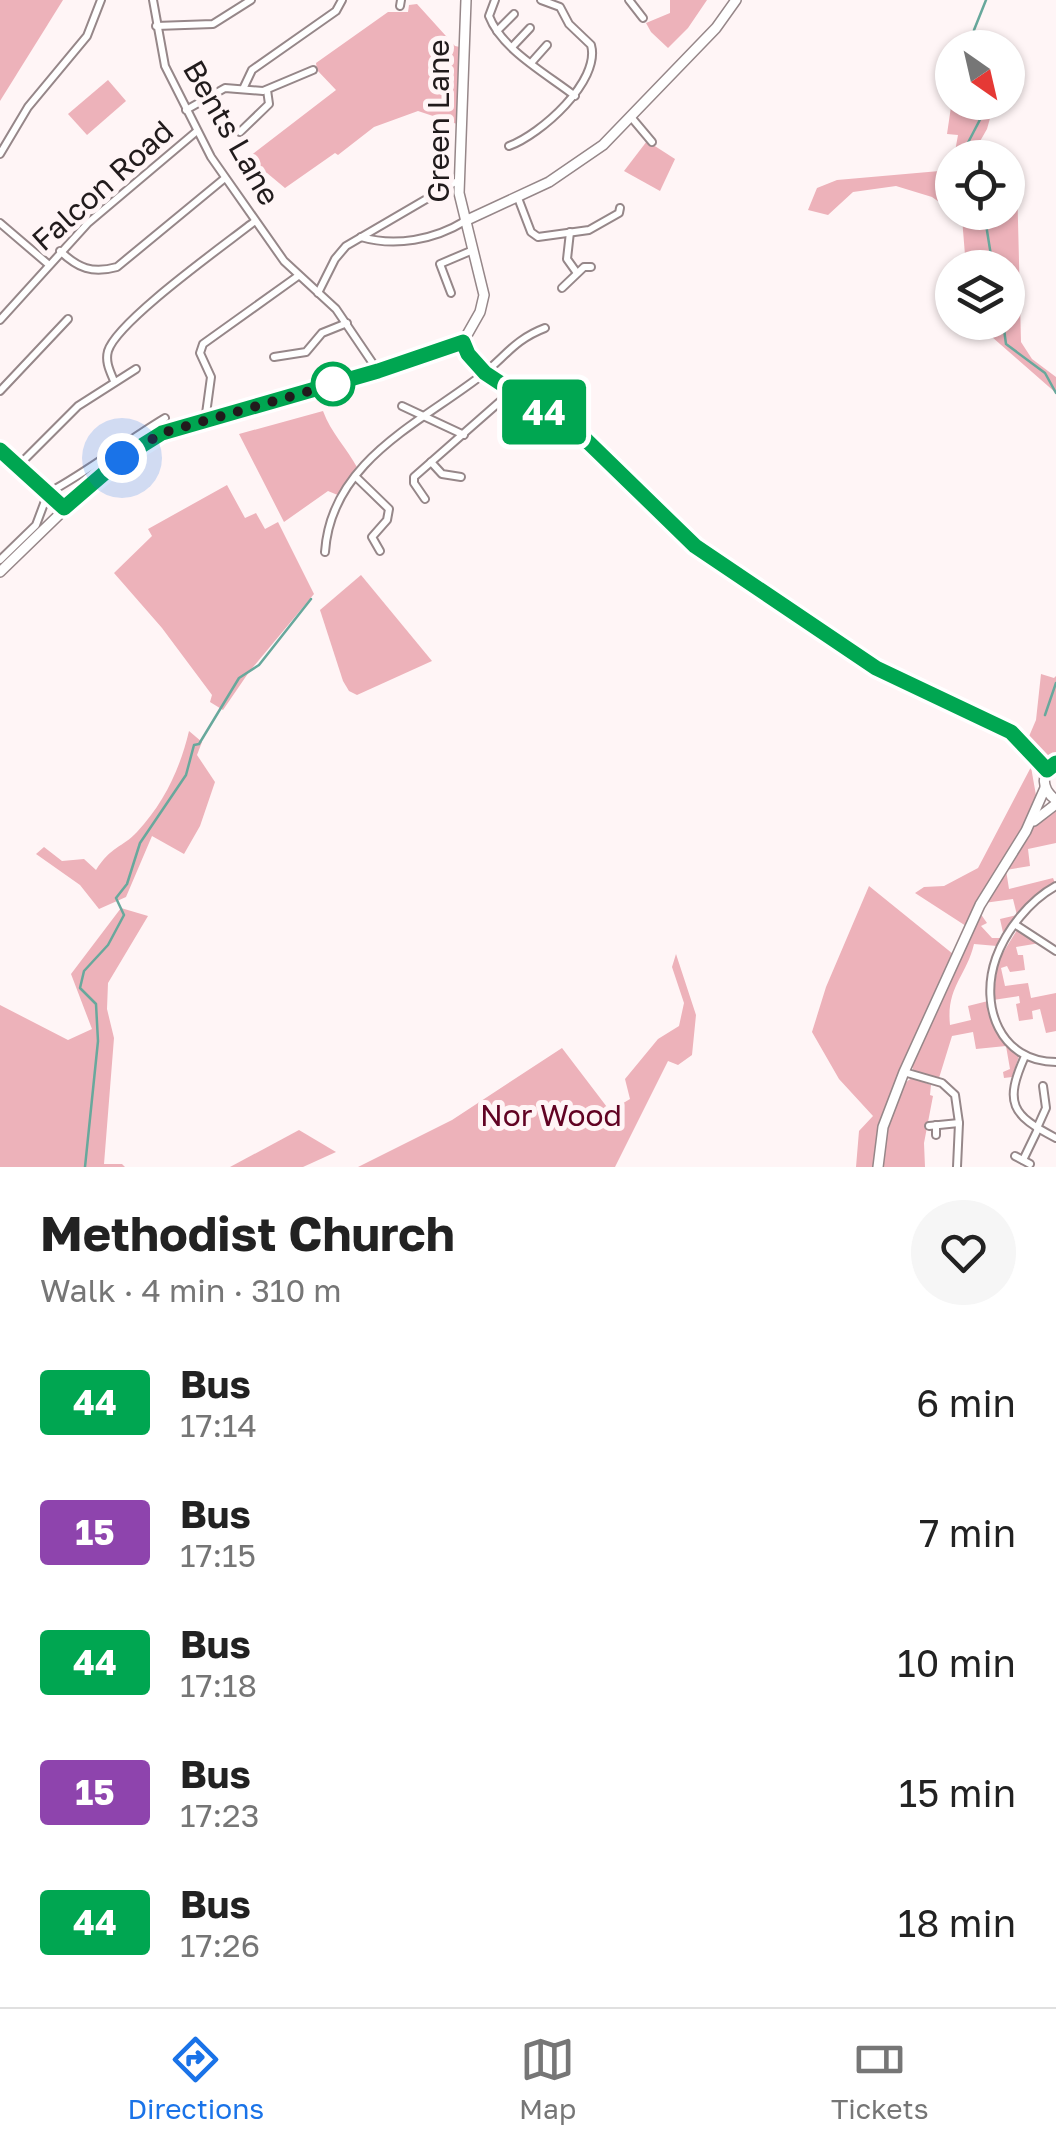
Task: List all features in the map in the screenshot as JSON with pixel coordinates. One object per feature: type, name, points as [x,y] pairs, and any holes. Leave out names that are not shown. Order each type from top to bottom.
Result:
[{"type":"main road","name":"Green Lane","points":[[463,342],[484,300],[464,221],[459,180],[466,0]]},
{"type":"main road","points":[[464,221],[518,198],[587,158],[617,134],[716,28],[736,0]]},
{"type":"main road","points":[[0,572],[64,508],[136,447],[162,433],[378,371],[463,342],[485,373],[584,438],[695,546],[876,668],[1011,732],[1052,766],[1026,830],[980,904],[904,1072],[884,1127],[878,1167]]},
{"type":"main road","points":[[1026,830],[1056,802],[1045,788]]},
{"type":"street","points":[[0,154],[28,107],[87,36],[101,0]]},
{"type":"street","name":"Bents Lane","points":[[154,0],[165,66],[197,131],[255,221],[298,276],[318,293]]},
{"type":"street","points":[[156,26],[213,24],[251,0]]},
{"type":"street","points":[[243,89],[252,70],[336,11],[342,0]]},
{"type":"street","points":[[495,0],[489,16],[497,31],[575,96]]},
{"type":"street","points":[[509,146],[575,96],[589,70],[592,48],[566,20],[563,3],[542,0]]},
{"type":"street","points":[[629,0],[643,18]]},
{"type":"street","points":[[497,31],[514,14]]},
{"type":"street","points":[[513,46],[530,28]]},
{"type":"street","points":[[531,63],[547,46]]},
{"type":"street","points":[[186,110],[225,88],[267,90],[312,70]]},
{"type":"street","points":[[240,132],[269,104],[267,90]]},
{"type":"street","points":[[631,116],[650,139],[656,131]]},
{"type":"street","name":"Falcon Road","points":[[0,320],[60,251],[125,188],[197,131]]},
{"type":"street","points":[[60,251],[76,266],[90,271],[116,267],[224,178]]},
{"type":"street","points":[[378,371],[347,323],[318,293],[340,252],[459,180]]},
{"type":"street","points":[[518,198],[534,236],[543,238],[588,230],[607,216],[619,213],[620,208]]},
{"type":"street","points":[[114,381],[107,360],[114,340],[255,221]]},
{"type":"street","points":[[361,238],[399,242],[448,231],[464,221]]},
{"type":"street","points":[[0,222],[48,264]]},
{"type":"street","points":[[378,228],[379,242]]},
{"type":"street","points":[[448,231],[472,245]]},
{"type":"street","points":[[570,232],[568,260],[577,273]]},
{"type":"street","points":[[451,293],[442,262],[472,245]]},
{"type":"street","points":[[562,288],[586,266],[591,267]]},
{"type":"street","points":[[205,420],[211,376],[200,353],[203,344],[298,276]]},
{"type":"street","points":[[0,391],[68,318]]},
{"type":"street","points":[[280,354],[306,352],[322,334],[347,323]]},
{"type":"street","points":[[325,552],[331,520],[372,454],[485,373],[511,346],[546,328]]},
{"type":"street","points":[[18,466],[70,413],[136,369]]},
{"type":"street","points":[[425,498],[413,479],[512,391]]},
{"type":"street","points":[[402,406],[464,435]]},
{"type":"street","points":[[0,560],[36,525],[48,493],[72,482],[107,453],[165,418]]},
{"type":"street","points":[[0,450],[64,508]]},
{"type":"street","points":[[431,462],[442,474],[461,477]]},
{"type":"street","points":[[356,476],[389,509],[389,516],[372,537],[380,550]]},
{"type":"street","points":[[1056,886],[1036,899],[998,954],[990,996],[992,1014],[1003,1038],[1025,1056],[1056,1062]]},
{"type":"street","points":[[1016,925],[1056,951]]},
{"type":"street","points":[[1025,1056],[1014,1079],[1012,1095],[1018,1113],[1056,1138]]},
{"type":"street","points":[[904,1072],[952,1091],[957,1100],[957,1167]]},
{"type":"street","points":[[1023,1160],[1046,1108],[1042,1086]]},
{"type":"street","points":[[936,1135],[932,1125],[958,1123]]},
{"type":"green space","points":[[0,0],[63,0],[0,101]]},
{"type":"green space","points":[[670,0],[707,0],[668,48],[646,23],[670,13]]},
{"type":"green space","points":[[417,4],[460,47],[457,124],[418,111],[374,127],[285,188],[267,173],[263,176],[250,156],[336,90],[317,70],[316,63],[388,12],[408,12],[409,5]]},
{"type":"green space","points":[[108,80],[126,101],[87,135],[68,114]]},
{"type":"green space","points":[[949,120],[990,120],[981,140],[957,140],[958,135],[947,134]]},
{"type":"green space","points":[[647,141],[675,159],[660,191],[624,171]]},
{"type":"green space","points":[[935,171],[935,199],[896,186],[853,192],[828,215],[808,210],[817,188],[837,180]]},
{"type":"green space","points":[[963,230],[1018,230],[1019,250],[965,250]]},
{"type":"green space","points":[[995,340],[1021,340],[1032,359],[1056,377],[1056,393]]},
{"type":"green space","points":[[323,411],[358,469],[340,496],[328,491],[284,522],[239,434]]},
{"type":"green space","points":[[227,485],[245,518],[256,513],[265,529],[278,522],[314,594],[223,710],[210,702],[212,695],[114,573],[152,536],[148,529]]},
{"type":"green space","points":[[361,575],[432,661],[357,695],[343,681],[320,610]]},
{"type":"green space","points":[[1041,674],[1056,676],[1056,755],[1044,756],[1027,741],[1036,720]]},
{"type":"green space","points":[[189,731],[202,742],[197,755],[215,782],[200,826],[184,854],[152,836],[126,897],[99,909],[80,885],[36,854],[44,847],[62,861],[84,859],[96,870],[137,832],[155,809],[176,772]]},
{"type":"green space","points":[[1031,767],[1037,801],[966,926],[915,893],[924,887],[944,886],[978,868]]},
{"type":"green space","points":[[1056,808],[1056,843],[1028,849],[1030,866],[1006,870],[1009,889],[1053,878],[1055,883],[1032,900],[1004,937],[1000,919],[1017,915],[1013,899],[984,903],[1024,838]]},
{"type":"green space","points":[[869,886],[953,954],[881,1117],[874,1167],[856,1167],[859,1131],[873,1116],[839,1079],[812,1032],[826,987]]},
{"type":"green space","points":[[121,908],[148,916],[108,983],[107,1009],[114,1038],[104,1164],[125,1167],[0,1167],[0,1005],[68,1040],[92,1029],[71,974]]},
{"type":"green space","points":[[980,913],[987,923],[981,926],[992,938],[1002,938],[997,946],[974,944],[951,1001],[950,1025],[971,1020],[968,1006],[988,1001],[995,1031],[1019,1056],[1012,1077],[1004,1078],[1003,1072],[1010,1069],[1006,1046],[976,1049],[973,1032],[952,1036],[939,1078],[922,1077],[912,1066]]},
{"type":"green space","points":[[1017,930],[1040,943],[1016,947],[1018,955],[1023,955],[1025,970],[1010,972],[1007,966],[1001,968],[1005,986],[1028,983],[1031,998],[1056,993],[1056,1031],[1046,1033],[1040,1009],[1032,1011],[1033,1019],[1019,1021],[1019,996],[993,1000],[998,961]]},
{"type":"green space","name":"Nor Wood","points":[[676,954],[696,1015],[692,1055],[678,1065],[668,1061],[615,1167],[358,1167],[452,1120],[562,1048],[610,1111],[630,1099],[625,1079],[658,1039],[679,1026],[684,1003],[672,967]]},
{"type":"green space","points":[[912,1078],[931,1085],[933,1096],[924,1143],[925,1167],[882,1167],[898,1093]]},
{"type":"green space","points":[[299,1130],[336,1152],[303,1167],[230,1167]]},
{"type":"waterway","points":[[974,30],[986,0]]},
{"type":"waterway","points":[[969,140],[980,120]]},
{"type":"waterway","points":[[987,230],[990,250]]},
{"type":"waterway","points":[[1005,340],[1045,373],[1056,393]]},
{"type":"waterway","points":[[85,1167],[98,1041],[96,1004],[80,988],[84,971],[108,945],[124,915],[116,898],[127,884],[140,843],[186,775],[194,745],[199,744],[239,678],[259,665],[311,599]]},
{"type":"waterway","points":[[1045,715],[1056,683]]},
{"type":"bus line","name":"44","points":[[0,450],[64,508],[98,476],[162,433],[378,371],[463,342],[485,373],[584,438],[695,546],[876,668],[998,724],[1017,737],[1047,770],[1056,763]]},
{"type":"route","points":[[122,458],[162,433],[345,381],[333,384]]}]
